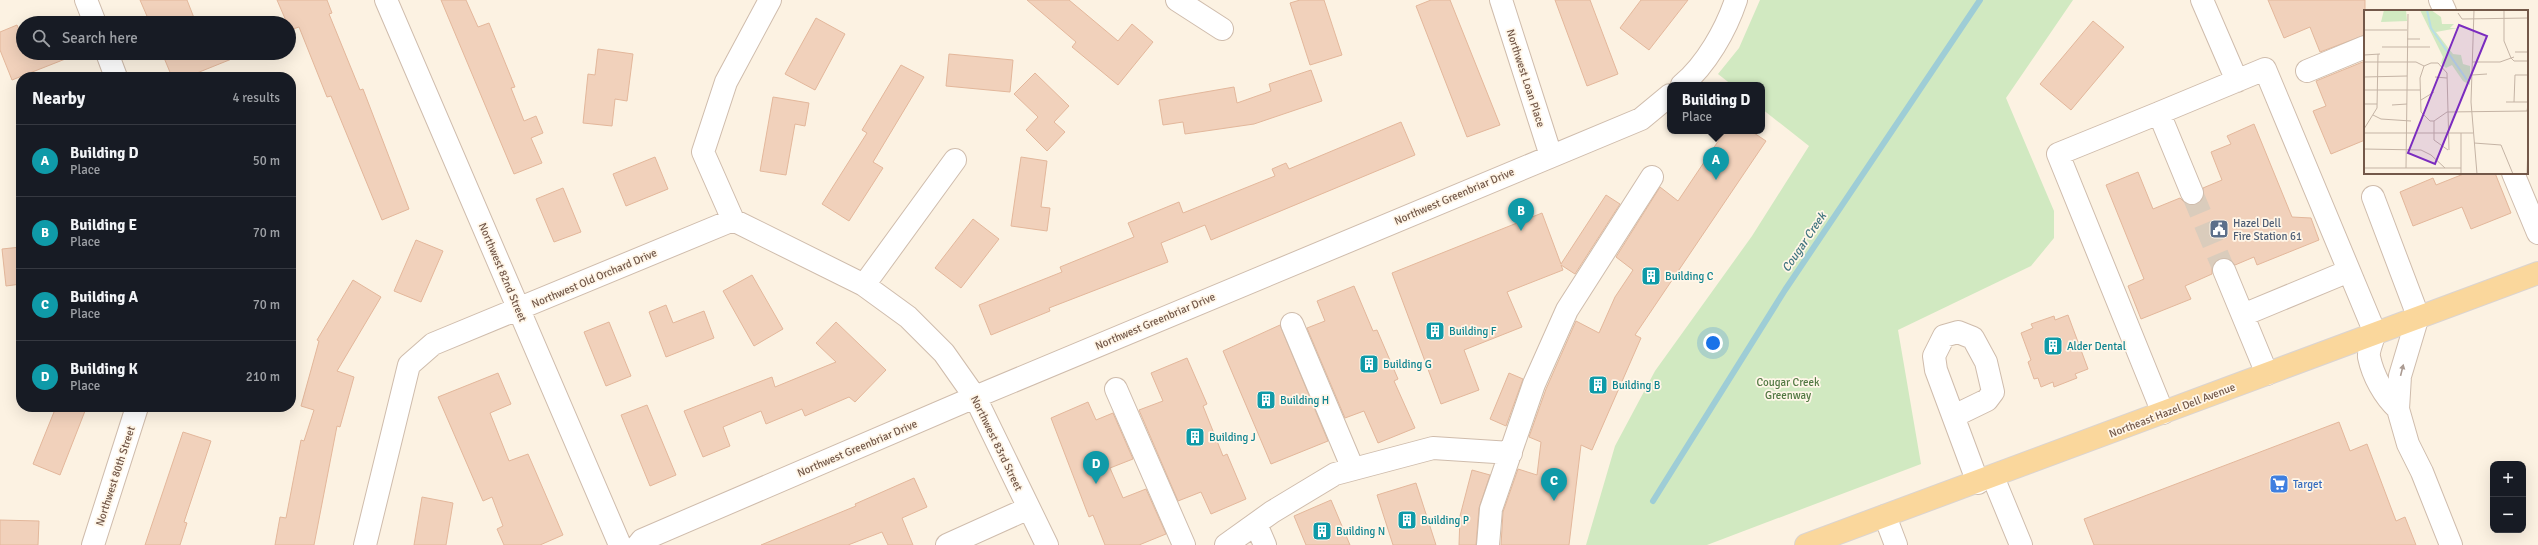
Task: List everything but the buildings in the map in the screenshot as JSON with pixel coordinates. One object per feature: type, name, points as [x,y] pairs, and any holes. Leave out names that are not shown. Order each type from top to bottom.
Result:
[{"type":"main road","name":"Northeast Hazel Dell Avenue","points":[[1806,545],[1986,480],[2418,316],[2538,273]]},
{"type":"street","points":[[86,0],[92,16]]},
{"type":"street","name":"Northwest 82nd Street","points":[[386,0],[620,545]]},
{"type":"street","points":[[733,220],[703,152],[726,82],[770,0]]},
{"type":"street","points":[[1177,0],[1222,29]]},
{"type":"street","name":"Northwest Loan Place","points":[[1501,0],[1551,156]]},
{"type":"street","points":[[1685,82],[1692,76],[1713,47],[1732,13],[1736,0]]},
{"type":"street","points":[[2202,0],[2236,81]]},
{"type":"street","points":[[2440,0],[2445,10]]},
{"type":"street","points":[[2307,71],[2364,47]]},
{"type":"street","points":[[110,60],[114,72]]},
{"type":"street","points":[[2164,413],[2058,154],[2265,69],[2375,333],[2369,356],[2385,397],[2398,409]]},
{"type":"street","name":"Northwest Greenbriar Drive","points":[[638,545],[650,537],[975,397],[1641,118],[1667,97]]},
{"type":"street","points":[[2159,113],[2192,193]]},
{"type":"street","points":[[864,285],[956,160]]},
{"type":"street","points":[[2513,174],[2538,233]]},
{"type":"street","points":[[1488,545],[1491,509],[1534,384],[1567,310],[1652,177]]},
{"type":"street","points":[[2373,197],[2418,316],[2400,376],[2398,409],[2408,444],[2422,472],[2451,545]]},
{"type":"street","name":"Northwest Old Orchard Drive","points":[[365,545],[409,364],[433,344],[733,220]]},
{"type":"street","name":"Northwest 83rd Street","points":[[733,220],[864,285],[908,317],[944,353],[975,397],[1047,545]]},
{"type":"street","points":[[2224,270],[2268,374]]},
{"type":"street","points":[[2243,316],[2349,271]]},
{"type":"street","points":[[1292,324],[1353,469]]},
{"type":"street","points":[[1116,389],[1184,545]]},
{"type":"street","name":"Northwest 80th Street","points":[[93,545],[135,412]]},
{"type":"street","points":[[1954,416],[2021,545]]},
{"type":"street","points":[[1226,545],[1334,474],[1433,448],[1511,453]]},
{"type":"street","points":[[947,545],[974,540],[1029,508]]},
{"type":"street","points":[[1886,516],[1896,545]]},
{"type":"street","points":[[1256,524],[1265,545]]},
{"type":"green space","name":"Cougar Creek Greenway","points":[[1760,0],[2073,0],[2006,98],[2054,211],[2054,238],[2031,266],[1898,330],[1921,464],[1707,545],[1586,545],[1615,446],[1655,371],[1752,236],[1809,146],[1765,111],[1765,82],[1728,82],[1718,74],[1739,48]]},
{"type":"waterway","name":"Cougar Creek","points":[[1653,501],[1785,290],[1980,0]]},
{"type":"tunnel","points":[[2192,193],[2224,270]]},
{"type":"place","name":"Building D","points":[[1716,180]]},
{"type":"place","name":"Hazel Dell Fire Station 61","points":[[2219,229]]},
{"type":"place","name":"Building E","points":[[1521,231]]},
{"type":"place","name":"Building C","points":[[1651,276]]},
{"type":"place","name":"Building F","points":[[1435,331]]},
{"type":"place","name":"Alder Dental","points":[[2053,346]]},
{"type":"place","name":"Building G","points":[[1369,364]]},
{"type":"place","name":"Building B","points":[[1598,385]]},
{"type":"place","name":"Building H","points":[[1266,400]]},
{"type":"place","name":"Building J","points":[[1195,437]]},
{"type":"place","name":"Building K","points":[[1096,484]]},
{"type":"place","name":"Target","points":[[2279,484]]},
{"type":"place","name":"Building A","points":[[1554,501]]},
{"type":"place","name":"Building P","points":[[1407,520]]},
{"type":"place","name":"Building N","points":[[1322,531]]}]
